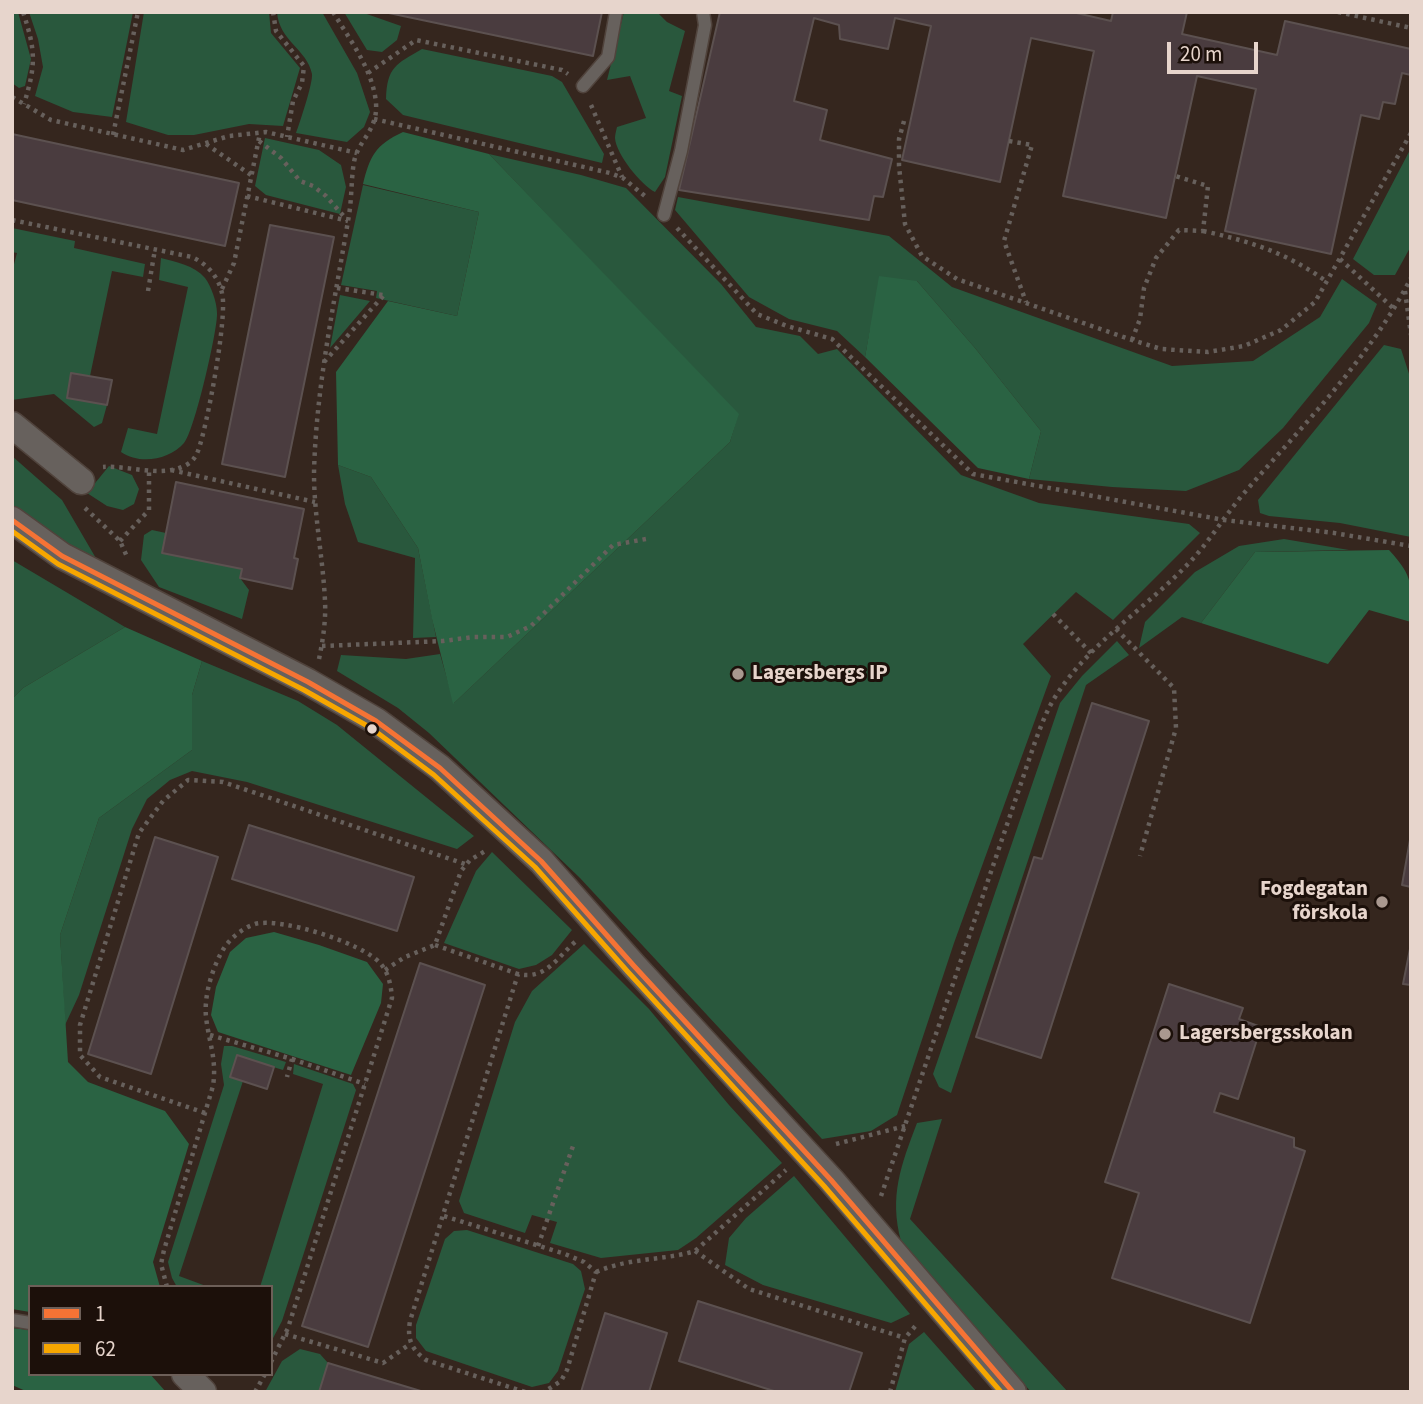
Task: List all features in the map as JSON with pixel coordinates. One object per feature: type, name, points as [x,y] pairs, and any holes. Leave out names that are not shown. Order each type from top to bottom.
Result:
[{"type":"street","points":[[12,425],[81,481]]},
{"type":"street","points":[[12,520],[62,556],[308,681],[376,721],[440,768],[541,861],[806,1152],[1013,1392]]},
{"type":"street","points":[[187,1376],[203,1392]]},
{"type":"lane","points":[[583,86],[608,57],[616,12]]},
{"type":"lane","points":[[664,215],[684,138],[705,25],[703,12]]},
{"type":"path","points":[[23,12],[34,50],[33,74],[24,104]]},
{"type":"path","points":[[113,135],[138,12]]},
{"type":"path","points":[[273,12],[276,31],[304,66],[302,83],[293,101],[287,137]]},
{"type":"path","points":[[308,681],[319,660],[325,602],[315,502],[317,423],[324,362],[357,153],[368,137],[376,106],[368,73],[333,12]]},
{"type":"path","points":[[1338,12],[1411,28]]},
{"type":"path","points":[[368,73],[416,40],[562,70],[583,86],[623,178]]},
{"type":"path","points":[[12,97],[51,120],[183,150],[229,135],[260,133],[357,153]]},
{"type":"path","points":[[374,119],[623,178],[664,215],[757,314],[832,339],[973,474],[1223,520],[1334,533],[1411,546]]},
{"type":"path","points":[[904,121],[899,139],[905,224],[922,256],[957,279],[1132,340],[1161,349],[1208,352],[1244,346],[1280,330],[1315,302],[1411,133]]},
{"type":"path","points":[[222,290],[234,263],[260,133]]},
{"type":"path","points":[[258,141],[282,158],[299,181],[313,186],[326,196],[348,221]]},
{"type":"path","points":[[1009,141],[1032,145],[1004,241],[1026,302]]},
{"type":"path","points":[[205,143],[251,175]]},
{"type":"path","points":[[1175,176],[1208,186],[1203,231]]},
{"type":"path","points":[[247,196],[348,221]]},
{"type":"path","points":[[12,220],[192,257],[214,273],[222,290],[223,322],[204,429],[197,454],[186,465],[170,470]]},
{"type":"path","points":[[1132,340],[1140,319],[1144,288],[1156,258],[1179,230],[1203,231],[1248,241],[1304,264],[1327,282]]},
{"type":"path","points":[[148,291],[155,249]]},
{"type":"path","points":[[1340,259],[1393,308]]},
{"type":"path","points":[[863,1217],[880,1199],[1044,717],[1056,695],[1091,653],[1187,566],[1243,494],[1338,386],[1411,278]]},
{"type":"path","points":[[324,362],[384,295],[336,288]]},
{"type":"path","points":[[1405,290],[1411,335]]},
{"type":"path","points":[[122,587],[130,571],[130,563],[120,541],[78,500],[76,491],[86,476],[106,467],[170,470],[315,502]]},
{"type":"path","points":[[120,541],[149,510],[149,470]]},
{"type":"path","points":[[322,646],[443,641],[473,637],[507,638],[531,626],[613,545],[646,539]]},
{"type":"path","points":[[1053,614],[1091,653]]},
{"type":"path","points":[[1116,629],[1174,688],[1176,728],[1140,856]]},
{"type":"path","points":[[205,1113],[100,1077],[80,1055],[80,1025],[139,833],[163,801],[188,780],[223,782],[464,864]]},
{"type":"path","points":[[435,945],[464,864],[492,848],[509,831]]},
{"type":"path","points":[[166,1285],[161,1264],[164,1250],[213,1086],[216,1067],[206,1017],[207,996],[220,956],[228,942],[241,931],[256,924],[273,922],[337,940],[368,953],[385,970],[390,983],[391,998],[285,1334],[273,1358]]},
{"type":"path","points":[[385,970],[413,953],[435,945],[531,977],[541,974],[596,922]]},
{"type":"path","points":[[518,974],[408,1333],[410,1344],[426,1360],[525,1392]]},
{"type":"path","points":[[210,1035],[365,1084]]},
{"type":"path","points":[[287,1077],[292,1059]]},
{"type":"path","points":[[596,1272],[627,1261],[679,1256],[695,1251],[806,1152],[905,1126]]},
{"type":"path","points":[[538,1246],[573,1146]]},
{"type":"path","points":[[444,1216],[584,1262],[596,1272]]},
{"type":"path","points":[[695,1251],[749,1289],[905,1338]]},
{"type":"path","points":[[547,1391],[561,1381],[567,1370],[596,1272]]},
{"type":"path","points":[[890,1392],[905,1338],[937,1305]]},
{"type":"path","points":[[285,1334],[383,1363],[410,1344]]},
{"type":"path","points":[[256,1392],[264,1376]]},
{"type":"green space","points":[[12,12],[18,12],[31,59],[25,86],[19,88],[12,83]]},
{"type":"green space","points":[[29,12],[133,12],[112,117],[73,112],[35,96],[43,67]]},
{"type":"green space","points":[[144,12],[269,12],[271,33],[300,68],[283,126],[249,124],[194,135],[168,135],[126,122]]},
{"type":"green space","points":[[277,12],[322,12],[357,73],[370,112],[364,127],[347,142],[296,133],[312,74],[305,58],[283,30]]},
{"type":"green space","points":[[344,12],[361,12],[401,26],[397,40],[382,52],[367,50]]},
{"type":"green space","points":[[624,12],[657,12],[667,22],[685,31],[669,91],[682,96],[665,177],[655,192],[630,168],[616,145],[617,127],[646,118],[630,76],[607,80]]},
{"type":"green space","points":[[422,49],[552,76],[562,82],[604,154],[602,163],[403,115],[386,99],[388,80],[399,63]]},
{"type":"green space","points":[[403,132],[489,154],[739,414],[730,442],[453,704],[418,548],[371,477],[338,465],[336,372],[388,301],[457,316],[479,212],[363,184],[375,152]]},
{"type":"green space","points":[[265,138],[319,150],[341,165],[346,187],[340,214],[266,195],[255,186]]},
{"type":"green space","points":[[1411,148],[1411,246],[1395,275],[1374,275],[1353,259]]},
{"type":"green space","name":"Lagersbergs IP","points":[[489,154],[626,188],[721,284],[756,327],[800,336],[818,354],[837,349],[961,475],[1039,503],[1189,524],[1200,533],[1113,620],[1076,592],[1023,644],[1051,676],[954,943],[897,1115],[871,1131],[822,1139],[580,878],[429,733],[398,708],[337,671],[341,655],[406,659],[440,654],[454,703],[730,442],[738,415]]},
{"type":"green space","points":[[363,185],[479,212],[457,316],[376,298],[377,291],[341,285]]},
{"type":"green space","points":[[678,197],[889,236],[952,287],[1172,366],[1253,361],[1320,317],[1342,279],[1377,304],[1369,323],[1283,428],[1239,470],[1186,491],[1029,479],[1041,431],[917,281],[870,330],[865,357],[837,331],[789,319],[749,297],[675,210]]},
{"type":"green space","points":[[12,228],[75,241],[74,248],[145,264],[143,277],[112,271],[90,376],[71,373],[67,398],[107,405],[102,423],[94,427],[54,394],[12,400],[12,272],[17,253],[12,252]]},
{"type":"green space","points":[[161,258],[190,267],[205,278],[215,299],[216,323],[205,380],[194,421],[184,443],[162,457],[145,459],[121,452],[128,428],[157,434],[188,287],[159,280]]},
{"type":"green space","points":[[879,276],[917,281],[1041,431],[1029,479],[978,468],[865,357]]},
{"type":"green space","points":[[340,295],[370,301],[330,348]]},
{"type":"green space","points":[[1384,345],[1401,349],[1411,380],[1411,537],[1340,523],[1260,513],[1258,500]]},
{"type":"green space","points":[[12,456],[62,500],[97,560],[73,551],[12,506]]},
{"type":"green space","points":[[338,465],[371,477],[418,548],[436,637],[413,638],[415,558],[358,542],[345,504]]},
{"type":"green space","points":[[109,466],[132,475],[139,489],[134,504],[123,510],[107,506],[87,493]]},
{"type":"green space","points":[[152,530],[166,533],[162,553],[242,569],[240,578],[249,590],[242,619],[159,587],[141,560],[144,535]]},
{"type":"green space","points":[[1284,539],[1349,550],[1255,552],[1201,623],[1182,617],[1139,648],[1145,622],[1195,572],[1239,546]]},
{"type":"green space","points":[[1389,550],[1403,568],[1410,583],[1411,622],[1369,610],[1328,664],[1201,623],[1255,552]]},
{"type":"green space","points":[[12,560],[125,627],[23,688],[12,699]]},
{"type":"green space","points":[[125,627],[202,661],[192,695],[192,750],[99,818],[60,935],[68,1062],[88,1082],[165,1111],[189,1144],[153,1262],[159,1285],[28,1285],[28,1312],[12,1309],[12,699],[23,688]]},
{"type":"green space","points":[[1117,641],[1129,655],[1086,685],[951,1093],[939,1087],[933,1074],[1060,703]]},
{"type":"green space","points":[[202,661],[298,701],[337,725],[474,836],[457,849],[247,782],[192,771],[170,780],[147,799],[132,829],[79,995],[65,1025],[60,935],[99,818],[192,750],[192,695]]},
{"type":"green space","points":[[492,852],[572,930],[552,955],[536,965],[519,969],[444,943],[476,871]]},
{"type":"green space","points":[[274,932],[367,962],[383,984],[381,1003],[351,1075],[218,1032],[211,1015],[216,987],[230,952],[246,938]]},
{"type":"green space","points":[[584,944],[649,1009],[729,1105],[782,1163],[696,1238],[678,1250],[601,1258],[550,1243],[557,1222],[532,1215],[525,1233],[464,1213],[459,1201],[515,1022],[532,991]]},
{"type":"green space","points":[[224,1046],[286,1062],[283,1070],[237,1056],[230,1077],[243,1081],[179,1276],[203,1285],[176,1285],[168,1262],[224,1085],[221,1064]]},
{"type":"green space","points":[[294,1064],[353,1084],[356,1090],[282,1321],[273,1338],[273,1285],[261,1285],[323,1084],[293,1074]]},
{"type":"green space","points":[[942,1119],[910,1219],[1068,1392],[1031,1392],[901,1241],[896,1209],[898,1181],[906,1153],[917,1123]]},
{"type":"green space","points":[[794,1176],[910,1314],[891,1323],[763,1285],[725,1265],[729,1238],[746,1218]]},
{"type":"green space","points":[[467,1230],[573,1264],[581,1271],[585,1289],[558,1371],[549,1383],[532,1387],[426,1351],[416,1338],[416,1325],[445,1239],[454,1231]]},
{"type":"green space","points":[[12,1328],[28,1330],[28,1376],[152,1376],[166,1392],[28,1392],[12,1385]]},
{"type":"green space","points":[[924,1332],[977,1392],[895,1392],[909,1344]]},
{"type":"green space","points":[[300,1349],[320,1354],[328,1363],[319,1392],[265,1392],[282,1361]]},
{"type":"building","points":[[384,12],[602,12],[593,56]]},
{"type":"building","points":[[720,12],[1072,12],[1111,21],[1113,12],[1187,12],[1182,34],[1277,55],[1285,21],[1411,49],[1411,75],[1402,73],[1395,104],[1383,102],[1379,119],[1361,115],[1331,254],[1225,231],[1256,89],[1197,76],[1166,218],[1063,196],[1094,51],[1031,38],[1000,182],[902,160],[931,26],[895,18],[888,49],[840,39],[839,25],[814,18],[794,101],[827,110],[820,140],[892,159],[883,197],[874,196],[869,220],[679,190]]},
{"type":"building","points":[[12,134],[239,183],[225,246],[12,200]]},
{"type":"building","points":[[270,225],[334,237],[285,477],[222,464]]},
{"type":"building","points":[[71,373],[112,380],[107,405],[67,398]]},
{"type":"building","points":[[176,482],[304,509],[294,558],[298,559],[292,589],[240,578],[242,569],[162,553]]},
{"type":"building","points":[[1092,703],[1149,721],[1041,1058],[976,1037],[1034,857],[1042,859]]},
{"type":"building","points":[[249,825],[414,877],[397,931],[232,879]]},
{"type":"building","points":[[155,837],[218,857],[151,1074],[88,1054]]},
{"type":"building","points":[[1411,841],[1411,887],[1402,885]]},
{"type":"building","points":[[1411,944],[1411,985],[1403,984]]},
{"type":"building","points":[[420,963],[485,985],[368,1347],[302,1326]]},
{"type":"building","points":[[1169,984],[1243,1008],[1239,1019],[1261,1027],[1238,1099],[1220,1093],[1214,1112],[1294,1138],[1294,1147],[1305,1151],[1250,1323],[1112,1278],[1139,1193],[1105,1182]]},
{"type":"building","points":[[237,1055],[274,1067],[267,1089],[230,1077]]},
{"type":"building","points":[[698,1301],[862,1353],[849,1392],[777,1392],[679,1361]]},
{"type":"building","points":[[605,1313],[667,1333],[649,1392],[581,1392]]},
{"type":"building","points":[[328,1363],[424,1392],[319,1392]]},
{"type":"transit line","name":"1","points":[[12,520],[62,556],[308,682],[376,721],[440,768],[541,861],[831,1180],[1013,1392]]},
{"type":"transit line","name":"62","points":[[12,531],[58,564],[304,690],[371,728],[434,775],[535,867],[824,1186],[1001,1392]]},
{"type":"place","name":"Lagersbergs IP","points":[[738,674]]},
{"type":"place","name":"Fogdegatan förskola","points":[[1382,902]]},
{"type":"place","name":"Lagersbergsskolan","points":[[1165,1034]]}]
